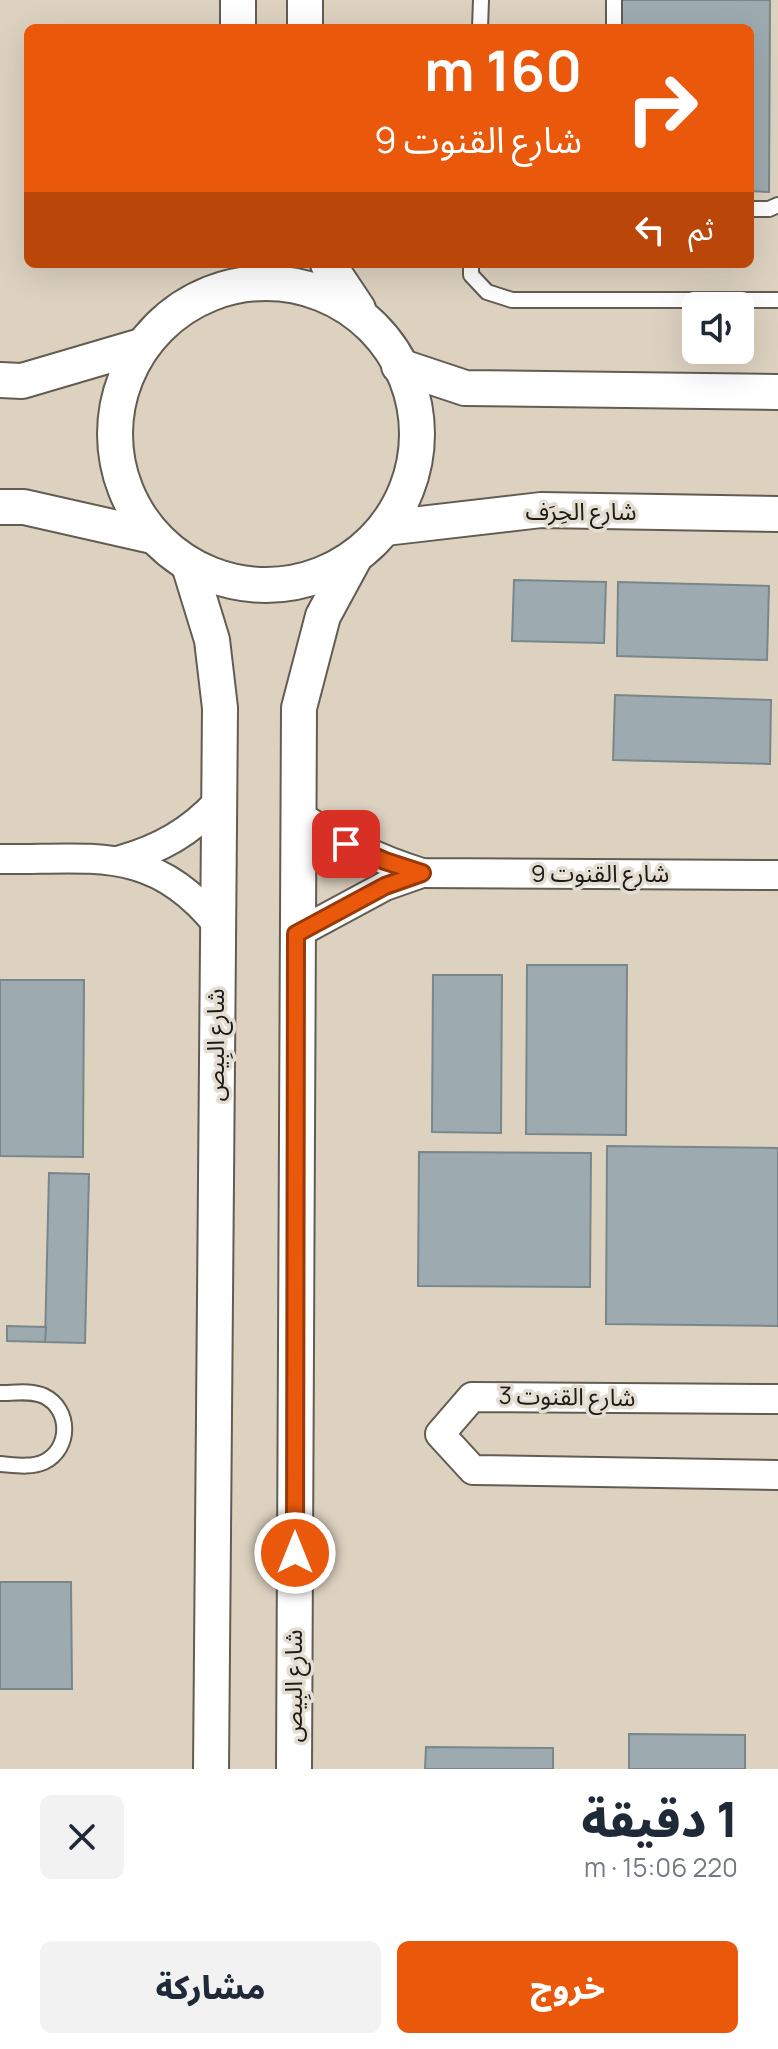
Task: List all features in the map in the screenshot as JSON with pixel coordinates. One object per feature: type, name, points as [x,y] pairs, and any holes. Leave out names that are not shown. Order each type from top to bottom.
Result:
[{"type":"street","points":[[238,0],[238,24]]},
{"type":"street","points":[[305,0],[305,24]]},
{"type":"street","points":[[187,303],[210,268]]},
{"type":"street","points":[[330,268],[350,300],[387,342],[416,406],[417,449],[407,491],[385,528],[355,557],[315,577],[273,585],[229,581],[189,565],[152,536],[125,493],[113,443],[119,392],[141,346],[162,322],[187,303],[232,286],[281,282],[328,295],[369,322]]},
{"type":"street","points":[[0,380],[22,381],[141,346]]},
{"type":"street","points":[[399,366],[465,388],[778,392]]},
{"type":"street","points":[[0,507],[24,507],[152,536]]},
{"type":"street","name":"شارع الحِرَف","points":[[385,528],[541,510],[778,514]]},
{"type":"street","name":"شارع البِيص","points":[[294,1769],[299,708],[323,616],[355,557]]},
{"type":"street","name":"شارع البِيص","points":[[189,565],[212,640],[220,708],[211,1769]]},
{"type":"street","points":[[0,859],[121,860],[143,854],[185,833],[218,802]]},
{"type":"street","name":"شارع القنوت 9","points":[[297,815],[346,844],[422,873],[778,875]]},
{"type":"street","points":[[121,860],[144,867],[185,889],[217,924]]},
{"type":"street","name":"شارع القنوت 9","points":[[296,934],[385,886],[422,873]]},
{"type":"street","name":"شارع القنوت 3","points":[[778,1399],[472,1397],[440,1434],[473,1470],[778,1475]]},
{"type":"lane","points":[[480,24],[481,0]]},
{"type":"lane","points":[[614,0],[614,24]]},
{"type":"lane","points":[[754,209],[769,209],[778,205]]},
{"type":"lane","points":[[471,268],[471,275],[487,292],[512,300],[778,300]]},
{"type":"lane","points":[[0,1393],[31,1393],[51,1400],[63,1418],[65,1429],[59,1449],[42,1463],[0,1464]]},
{"type":"shaded area","points":[[0,0],[778,0],[778,1769],[0,1769]]},
{"type":"building","points":[[622,0],[770,0],[769,192],[754,191],[754,24],[622,24]]},
{"type":"building","points":[[514,580],[606,582],[604,643],[512,641]]},
{"type":"building","points":[[618,582],[769,586],[767,660],[617,656]]},
{"type":"building","points":[[615,695],[771,700],[770,764],[613,760]]},
{"type":"building","points":[[527,965],[627,965],[626,1135],[526,1134]]},
{"type":"building","points":[[433,975],[502,975],[501,1133],[432,1132]]},
{"type":"building","points":[[0,980],[84,980],[83,1157],[0,1156]]},
{"type":"building","points":[[607,1146],[778,1148],[778,1326],[606,1324]]},
{"type":"building","points":[[419,1152],[591,1153],[590,1287],[418,1286]]},
{"type":"building","points":[[49,1173],[89,1174],[85,1343],[45,1342]]},
{"type":"building","points":[[7,1326],[46,1327],[45,1342],[7,1341]]},
{"type":"building","points":[[0,1582],[71,1582],[72,1689],[0,1689]]},
{"type":"building","points":[[629,1734],[745,1735],[745,1769],[629,1769]]},
{"type":"building","points":[[426,1747],[553,1748],[553,1769],[425,1769]]},
{"type":"route","points":[[295,1553],[296,934],[385,886],[422,873],[346,844]]}]
